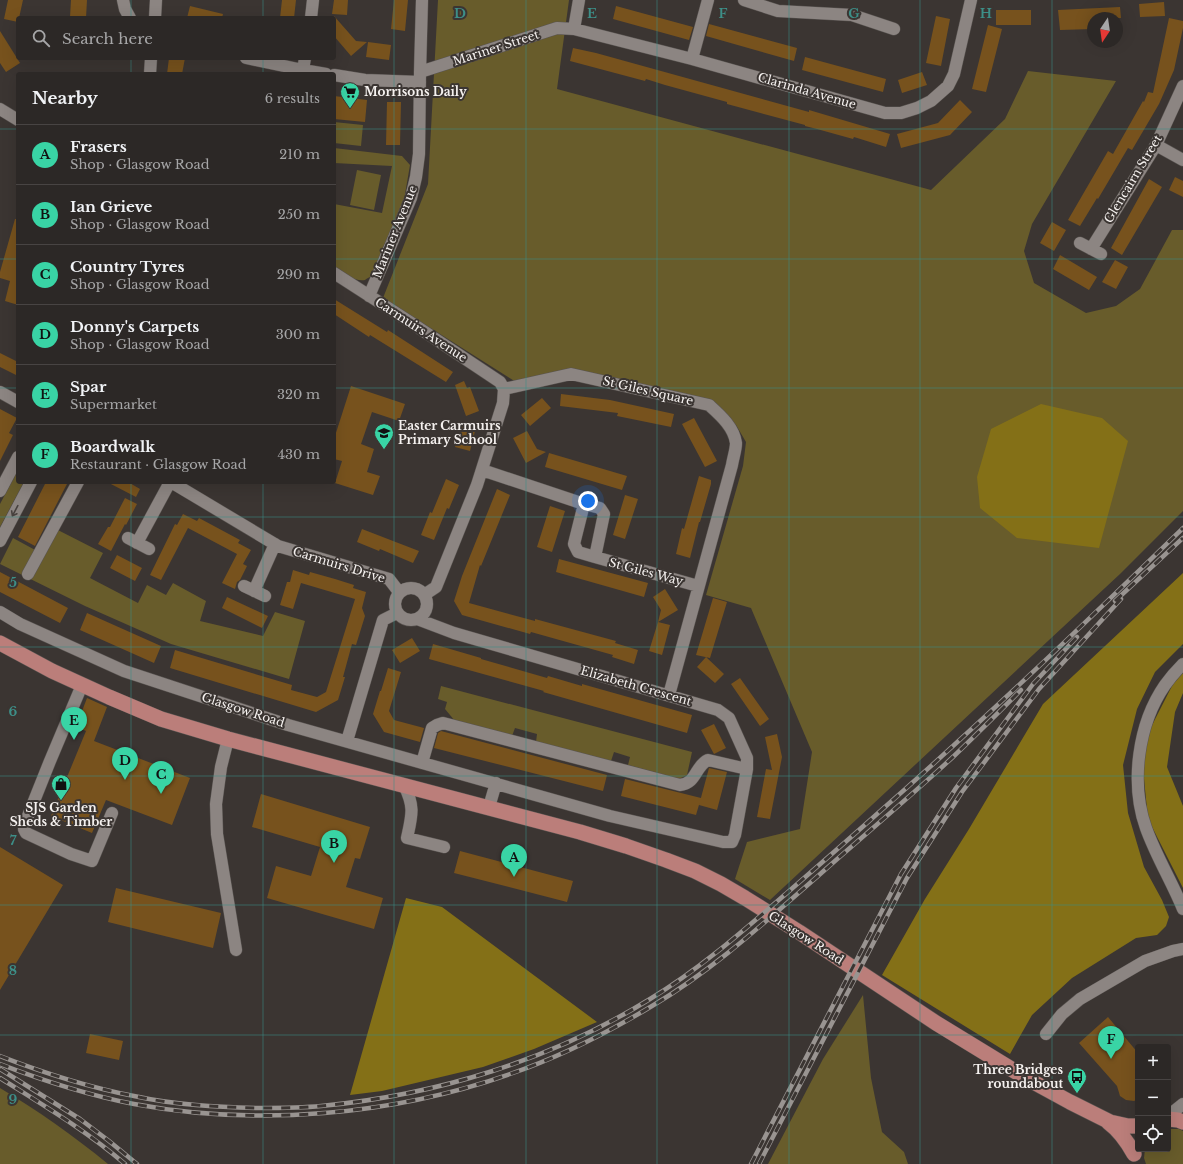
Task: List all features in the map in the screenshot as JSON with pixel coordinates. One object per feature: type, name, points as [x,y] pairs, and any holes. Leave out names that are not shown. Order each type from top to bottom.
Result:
[{"type":"main road","name":"Glasgow Road","points":[[0,643],[52,671],[161,719],[488,807],[626,846],[695,871],[745,898],[936,1023],[1032,1081],[1102,1118]]},
{"type":"main road","points":[[1102,1118],[1119,1124],[1135,1126]]},
{"type":"main road","points":[[1102,1118],[1121,1133],[1130,1146],[1134,1159]]},
{"type":"main road","points":[[1171,1119],[1183,1122]]},
{"type":"main road","points":[[1134,1159],[1135,1145]]},
{"type":"street","points":[[123,0],[125,9],[129,16]]},
{"type":"street","points":[[154,16],[156,0]]},
{"type":"street","points":[[311,16],[313,0]]},
{"type":"street","name":"Mariner Avenue","points":[[369,296],[410,198],[416,177],[418,154],[422,0]]},
{"type":"street","points":[[574,29],[579,0]]},
{"type":"street","points":[[692,59],[708,0]]},
{"type":"street","points":[[744,0],[778,11],[852,15],[894,29]]},
{"type":"street","name":"Clarinda Avenue","points":[[574,29],[692,59],[885,113],[901,113],[917,108],[931,101],[948,86],[954,74],[970,0]]},
{"type":"street","name":"Mariner Street","points":[[336,75],[365,80],[420,77],[557,28],[574,29]]},
{"type":"street","points":[[150,72],[151,60]]},
{"type":"street","points":[[256,60],[314,72]]},
{"type":"street","points":[[303,70],[305,60]]},
{"type":"street","name":"Glencairn Street","points":[[1091,249],[1156,145],[1183,86]]},
{"type":"street","points":[[0,110],[16,119]]},
{"type":"street","points":[[1156,145],[1183,160]]},
{"type":"street","name":"Carmuirs Avenue","points":[[336,275],[500,382],[504,389]]},
{"type":"street","name":"St Giles Square","points":[[504,389],[571,374],[709,405],[720,415],[732,430],[736,444],[732,465],[668,695]]},
{"type":"street","points":[[424,595],[436,587],[482,470],[503,403],[504,389]]},
{"type":"street","points":[[0,392],[16,401]]},
{"type":"street","points":[[0,491],[16,462]]},
{"type":"street","name":"St Giles Way","points":[[482,470],[600,508],[604,514],[594,557]]},
{"type":"street","points":[[0,541],[30,484]]},
{"type":"street","points":[[28,574],[77,484]]},
{"type":"street","name":"Carmuirs Drive","points":[[149,549],[133,540],[169,484]]},
{"type":"street","name":"Carmuirs Drive","points":[[173,484],[278,546],[389,579],[399,592]]},
{"type":"street","name":"St Giles Way","points":[[584,504],[574,544],[578,552],[698,586]]},
{"type":"street","points":[[265,596],[249,588],[275,544]]},
{"type":"street","points":[[409,588],[420,590],[427,600],[426,611],[422,616],[412,621],[404,619],[396,613],[394,602],[399,592],[409,588]]},
{"type":"street","name":"Glasgow Road","points":[[0,612],[20,624],[124,671],[288,725],[610,816],[722,842],[732,842]]},
{"type":"street","points":[[347,741],[383,620],[396,613]]},
{"type":"street","name":"Elizabeth Crescent","points":[[417,619],[454,633],[718,710],[729,718],[747,758],[747,769],[735,834],[732,842]]},
{"type":"street","points":[[1183,664],[1165,684],[1145,726],[1140,751],[1138,775],[1140,803],[1146,827],[1183,909]]},
{"type":"street","points":[[82,685],[50,761],[24,830],[26,833],[71,854],[92,861],[112,813]]},
{"type":"street","points":[[422,763],[432,728],[443,723],[680,785],[687,784],[701,765],[708,760],[747,769]]},
{"type":"street","points":[[228,738],[221,767],[216,804],[217,834],[236,950]]},
{"type":"street","points":[[488,807],[496,783]]},
{"type":"street","points":[[404,785],[410,799],[412,816],[407,838],[444,847]]},
{"type":"street","points":[[1046,1034],[1062,1014],[1080,999],[1145,961],[1183,949]]},
{"type":"street","points":[[1171,1114],[1183,1104]]},
{"type":"shaded area","points":[[438,0],[569,0],[557,89],[931,190],[1005,119],[1028,71],[1116,81],[1032,224],[1024,251],[1034,283],[1086,313],[1116,306],[1140,289],[1172,230],[1183,230],[1183,511],[1120,574],[770,900],[735,879],[747,842],[800,829],[812,752],[751,608],[706,595],[743,466],[746,442],[736,425],[716,403],[570,369],[516,382],[383,298],[428,184]]},
{"type":"shaded area","points":[[336,122],[363,125],[361,146],[336,143]]},
{"type":"shaded area","points":[[336,148],[402,156],[410,165],[404,200],[371,276],[365,280],[357,280],[336,269],[336,204],[382,213],[392,166],[336,163]]},
{"type":"shaded area","points":[[357,170],[381,175],[374,210],[350,205]]},
{"type":"shaded area","points":[[1041,404],[1102,418],[1128,441],[1099,548],[1017,538],[980,508],[977,477],[991,429]]},
{"type":"shaded area","points":[[16,474],[16,484],[23,484],[0,527],[0,504]]},
{"type":"shaded area","points":[[50,526],[103,553],[90,578],[138,603],[147,585],[166,595],[173,583],[206,601],[200,621],[263,636],[275,612],[305,621],[289,679],[171,644],[85,606],[0,564],[13,538],[37,551]]},
{"type":"shaded area","points":[[1183,573],[1183,644],[1155,672],[1137,709],[1123,765],[1128,813],[1144,867],[1162,900],[1169,917],[1166,926],[1157,935],[1136,938],[1072,978],[1032,1015],[1010,1054],[882,975],[925,899],[969,829],[1043,704]]},
{"type":"shaded area","points":[[1183,673],[1183,693],[1175,712],[1167,767],[1183,806],[1183,888],[1148,819],[1142,759],[1149,731],[1173,684]]},
{"type":"shaded area","points":[[441,686],[692,752],[687,775],[679,779],[628,765],[630,757],[614,752],[611,761],[536,742],[537,734],[515,728],[512,736],[455,721],[445,709],[447,702],[438,699]]},
{"type":"shaded area","points":[[406,898],[442,907],[597,1022],[534,1049],[483,1067],[382,1091],[350,1095]]},
{"type":"shaded area","points":[[863,995],[871,1078],[882,1132],[904,1152],[908,1164],[768,1164],[823,1059]]},
{"type":"shaded area","points":[[0,1088],[28,1105],[82,1143],[108,1164],[0,1164]]},
{"type":"shaded area","points":[[1171,1129],[1179,1129],[1183,1131],[1183,1164],[1146,1164],[1144,1158],[1145,1152],[1171,1152]]},
{"type":"building","points":[[8,0],[23,0],[19,16],[16,16],[16,22],[4,19]]},
{"type":"building","points":[[71,0],[87,0],[86,16],[70,16]]},
{"type":"building","points":[[282,0],[296,0],[294,16],[280,16]]},
{"type":"building","points":[[334,0],[348,0],[347,15],[332,14]]},
{"type":"building","points":[[394,0],[408,0],[405,31],[391,29]]},
{"type":"building","points":[[1164,2],[1165,16],[1140,17],[1139,4]]},
{"type":"building","points":[[190,6],[223,14],[222,16],[188,16]]},
{"type":"building","points":[[616,6],[693,27],[689,40],[613,19]]},
{"type":"building","points":[[1120,7],[1120,12],[1087,12],[1087,29],[1060,30],[1058,10]]},
{"type":"building","points":[[996,10],[1031,10],[1031,25],[996,25]]},
{"type":"building","points":[[936,16],[950,19],[941,66],[926,63]]},
{"type":"building","points":[[336,18],[356,41],[367,42],[351,56],[336,38]]},
{"type":"building","points":[[1169,18],[1183,21],[1183,28],[1174,70],[1159,104],[1132,150],[1128,148],[1080,226],[1068,220],[1108,151],[1113,154],[1143,101],[1144,102],[1148,92],[1153,93]]},
{"type":"building","points":[[709,24],[797,48],[794,61],[706,36]]},
{"type":"building","points":[[988,25],[1002,29],[986,92],[972,89]]},
{"type":"building","points":[[0,31],[16,57],[16,60],[18,60],[20,63],[6,72],[0,63]]},
{"type":"building","points":[[368,42],[391,45],[389,60],[366,57]]},
{"type":"building","points":[[573,48],[809,112],[809,110],[890,134],[886,147],[854,137],[853,139],[805,126],[646,79],[645,81],[570,61]]},
{"type":"building","points":[[805,57],[886,79],[883,92],[802,70]]},
{"type":"building","points":[[169,60],[185,60],[182,72],[167,72]]},
{"type":"building","points":[[922,72],[927,85],[902,93],[898,80]]},
{"type":"building","name":"Morrisons Daily","points":[[336,96],[367,100],[365,122],[336,119]]},
{"type":"building","points":[[960,100],[972,112],[950,135],[901,148],[897,134],[938,123]]},
{"type":"building","points":[[387,102],[401,102],[400,145],[386,145]]},
{"type":"building","points":[[1175,177],[1183,181],[1183,197],[1169,190]]},
{"type":"building","points":[[1149,179],[1162,187],[1122,255],[1111,248]]},
{"type":"building","points":[[16,219],[16,304],[5,301],[10,281],[0,278],[0,272]]},
{"type":"building","points":[[1052,222],[1066,230],[1054,251],[1040,243]]},
{"type":"building","points":[[1060,255],[1097,277],[1089,290],[1053,269]]},
{"type":"building","points":[[1115,260],[1128,267],[1116,289],[1102,282]]},
{"type":"building","points":[[336,300],[387,332],[388,330],[453,372],[446,382],[370,335],[369,337],[336,315]]},
{"type":"building","points":[[0,353],[16,361],[16,375],[0,367]]},
{"type":"building","points":[[464,381],[467,388],[470,387],[479,411],[466,416],[455,385]]},
{"type":"building","points":[[351,386],[405,404],[399,421],[372,412],[361,444],[374,449],[367,472],[380,476],[373,495],[336,483],[342,461],[336,460],[336,433]]},
{"type":"building","points":[[561,394],[610,400],[674,414],[671,427],[617,416],[618,413],[560,406]]},
{"type":"building","points":[[542,398],[551,408],[530,426],[521,415]]},
{"type":"building","points":[[0,409],[16,417],[16,420],[9,433],[13,435],[0,461]]},
{"type":"building","points":[[694,418],[717,461],[705,467],[682,424]]},
{"type":"building","points":[[462,423],[476,427],[470,451],[455,447]]},
{"type":"building","points":[[527,431],[537,449],[546,452],[526,463],[513,438]]},
{"type":"building","points":[[549,453],[627,476],[622,490],[545,467]]},
{"type":"building","points":[[699,476],[711,480],[711,484],[690,558],[676,554],[682,528],[684,529]]},
{"type":"building","points":[[446,479],[459,485],[449,509],[447,508],[434,540],[421,535]]},
{"type":"building","points":[[45,484],[67,484],[35,546],[18,537]]},
{"type":"building","points":[[111,484],[131,484],[140,489],[136,497]]},
{"type":"building","points":[[497,489],[510,495],[481,566],[480,565],[469,603],[616,641],[615,643],[638,650],[634,664],[612,657],[613,655],[531,632],[530,634],[462,615],[454,601],[462,576]]},
{"type":"building","points":[[625,495],[638,499],[625,539],[613,535]]},
{"type":"building","points":[[125,498],[137,504],[111,551],[98,544],[108,527],[110,527]]},
{"type":"building","points":[[550,506],[565,511],[552,552],[537,547]]},
{"type":"building","points":[[183,514],[197,521],[199,518],[240,540],[238,543],[251,550],[243,564],[247,566],[240,580],[237,582],[235,589],[222,583],[237,554],[188,528],[161,580],[150,575],[175,524],[177,525]]},
{"type":"building","points":[[362,529],[419,551],[413,563],[380,549],[379,551],[357,542]]},
{"type":"building","points":[[117,555],[142,568],[135,581],[110,568]]},
{"type":"building","points":[[559,559],[648,583],[644,597],[556,572]]},
{"type":"building","points":[[293,570],[309,575],[310,572],[335,579],[354,585],[353,588],[366,592],[362,608],[365,616],[356,645],[352,644],[343,677],[345,677],[338,700],[316,712],[170,668],[175,650],[292,685],[291,690],[317,697],[326,692],[355,599],[301,583],[293,609],[280,605],[287,582],[290,582]]},
{"type":"building","points":[[0,572],[68,608],[60,623],[0,592]]},
{"type":"building","points":[[665,589],[678,610],[658,622],[661,610],[653,597]]},
{"type":"building","points":[[227,597],[268,616],[262,628],[222,608]]},
{"type":"building","points":[[713,598],[727,602],[710,658],[696,655]]},
{"type":"building","points":[[87,613],[161,646],[154,663],[80,630]]},
{"type":"building","points":[[658,622],[670,625],[662,655],[649,651]]},
{"type":"building","points":[[412,638],[420,651],[400,663],[392,650]]},
{"type":"building","points":[[433,644],[547,678],[548,676],[582,686],[582,684],[692,715],[687,733],[429,659]]},
{"type":"building","points":[[706,657],[724,674],[715,683],[697,667]]},
{"type":"building","points":[[388,668],[401,672],[389,711],[394,720],[424,728],[420,742],[384,732],[373,714]]},
{"type":"building","points":[[740,678],[769,719],[760,726],[731,684]]},
{"type":"building","points":[[87,698],[107,707],[94,741],[190,778],[172,825],[106,800],[92,833],[51,816],[86,731],[76,727]]},
{"type":"building","points":[[714,724],[726,748],[714,754],[701,730]]},
{"type":"building","points":[[441,731],[607,775],[603,791],[434,748],[438,733]]},
{"type":"building","points":[[777,734],[782,757],[770,819],[757,817],[766,769],[772,770],[765,737]]},
{"type":"building","points":[[709,768],[727,772],[717,810],[699,805]]},
{"type":"building","points":[[625,779],[701,798],[696,815],[621,796]]},
{"type":"building","points":[[261,794],[370,827],[360,859],[355,858],[346,887],[383,898],[374,929],[267,898],[276,866],[311,876],[320,847],[252,827]]},
{"type":"building","points":[[0,847],[63,885],[0,990]]},
{"type":"building","points":[[460,851],[573,881],[567,902],[454,873]]},
{"type":"building","points":[[116,888],[221,913],[213,948],[108,922]]},
{"type":"building","points":[[1108,1017],[1135,1049],[1135,1100],[1126,1100],[1120,1096],[1117,1086],[1079,1043]]},
{"type":"building","points":[[90,1034],[123,1041],[119,1060],[86,1053]]},
{"type":"railway","points":[[0,1056],[83,1084],[149,1099],[212,1106],[290,1108],[364,1101],[450,1083],[533,1057],[573,1040],[612,1021],[650,999],[704,962],[738,935],[994,709],[1183,528]]},
{"type":"railway","points":[[1115,601],[1183,538]]},
{"type":"railway","points":[[759,1164],[907,878],[962,792],[1039,689],[1121,599]]},
{"type":"railway","points":[[751,1164],[901,874],[956,788],[1033,684],[1077,637]]},
{"type":"railway","points":[[0,1064],[66,1087],[134,1104],[181,1111],[228,1115],[324,1113],[372,1108],[465,1088],[510,1074],[583,1044],[652,1006],[696,977],[738,945],[921,786],[954,756],[1021,690]]},
{"type":"railway","points":[[0,1069],[80,1119],[137,1164]]},
{"type":"railway","points":[[0,1078],[80,1129],[125,1164]]},
{"type":"place","name":"Morrisons Daily","points":[[350,109]]},
{"type":"place","name":"Easter Carmuirs Primary School","points":[[384,450]]},
{"type":"place","name":"Spar","points":[[74,740]]},
{"type":"place","name":"Donny's Carpets","points":[[125,780]]},
{"type":"place","name":"Country Tyres","points":[[161,794]]},
{"type":"place","name":"SJS Garden Sheds & Timber","points":[[61,801]]},
{"type":"place","name":"Ian Grieve","points":[[334,863]]},
{"type":"place","name":"Frasers","points":[[514,877]]},
{"type":"place","name":"Boardwalk","points":[[1111,1059]]},
{"type":"place","name":"Three Bridges roundabout","points":[[1077,1094]]}]
